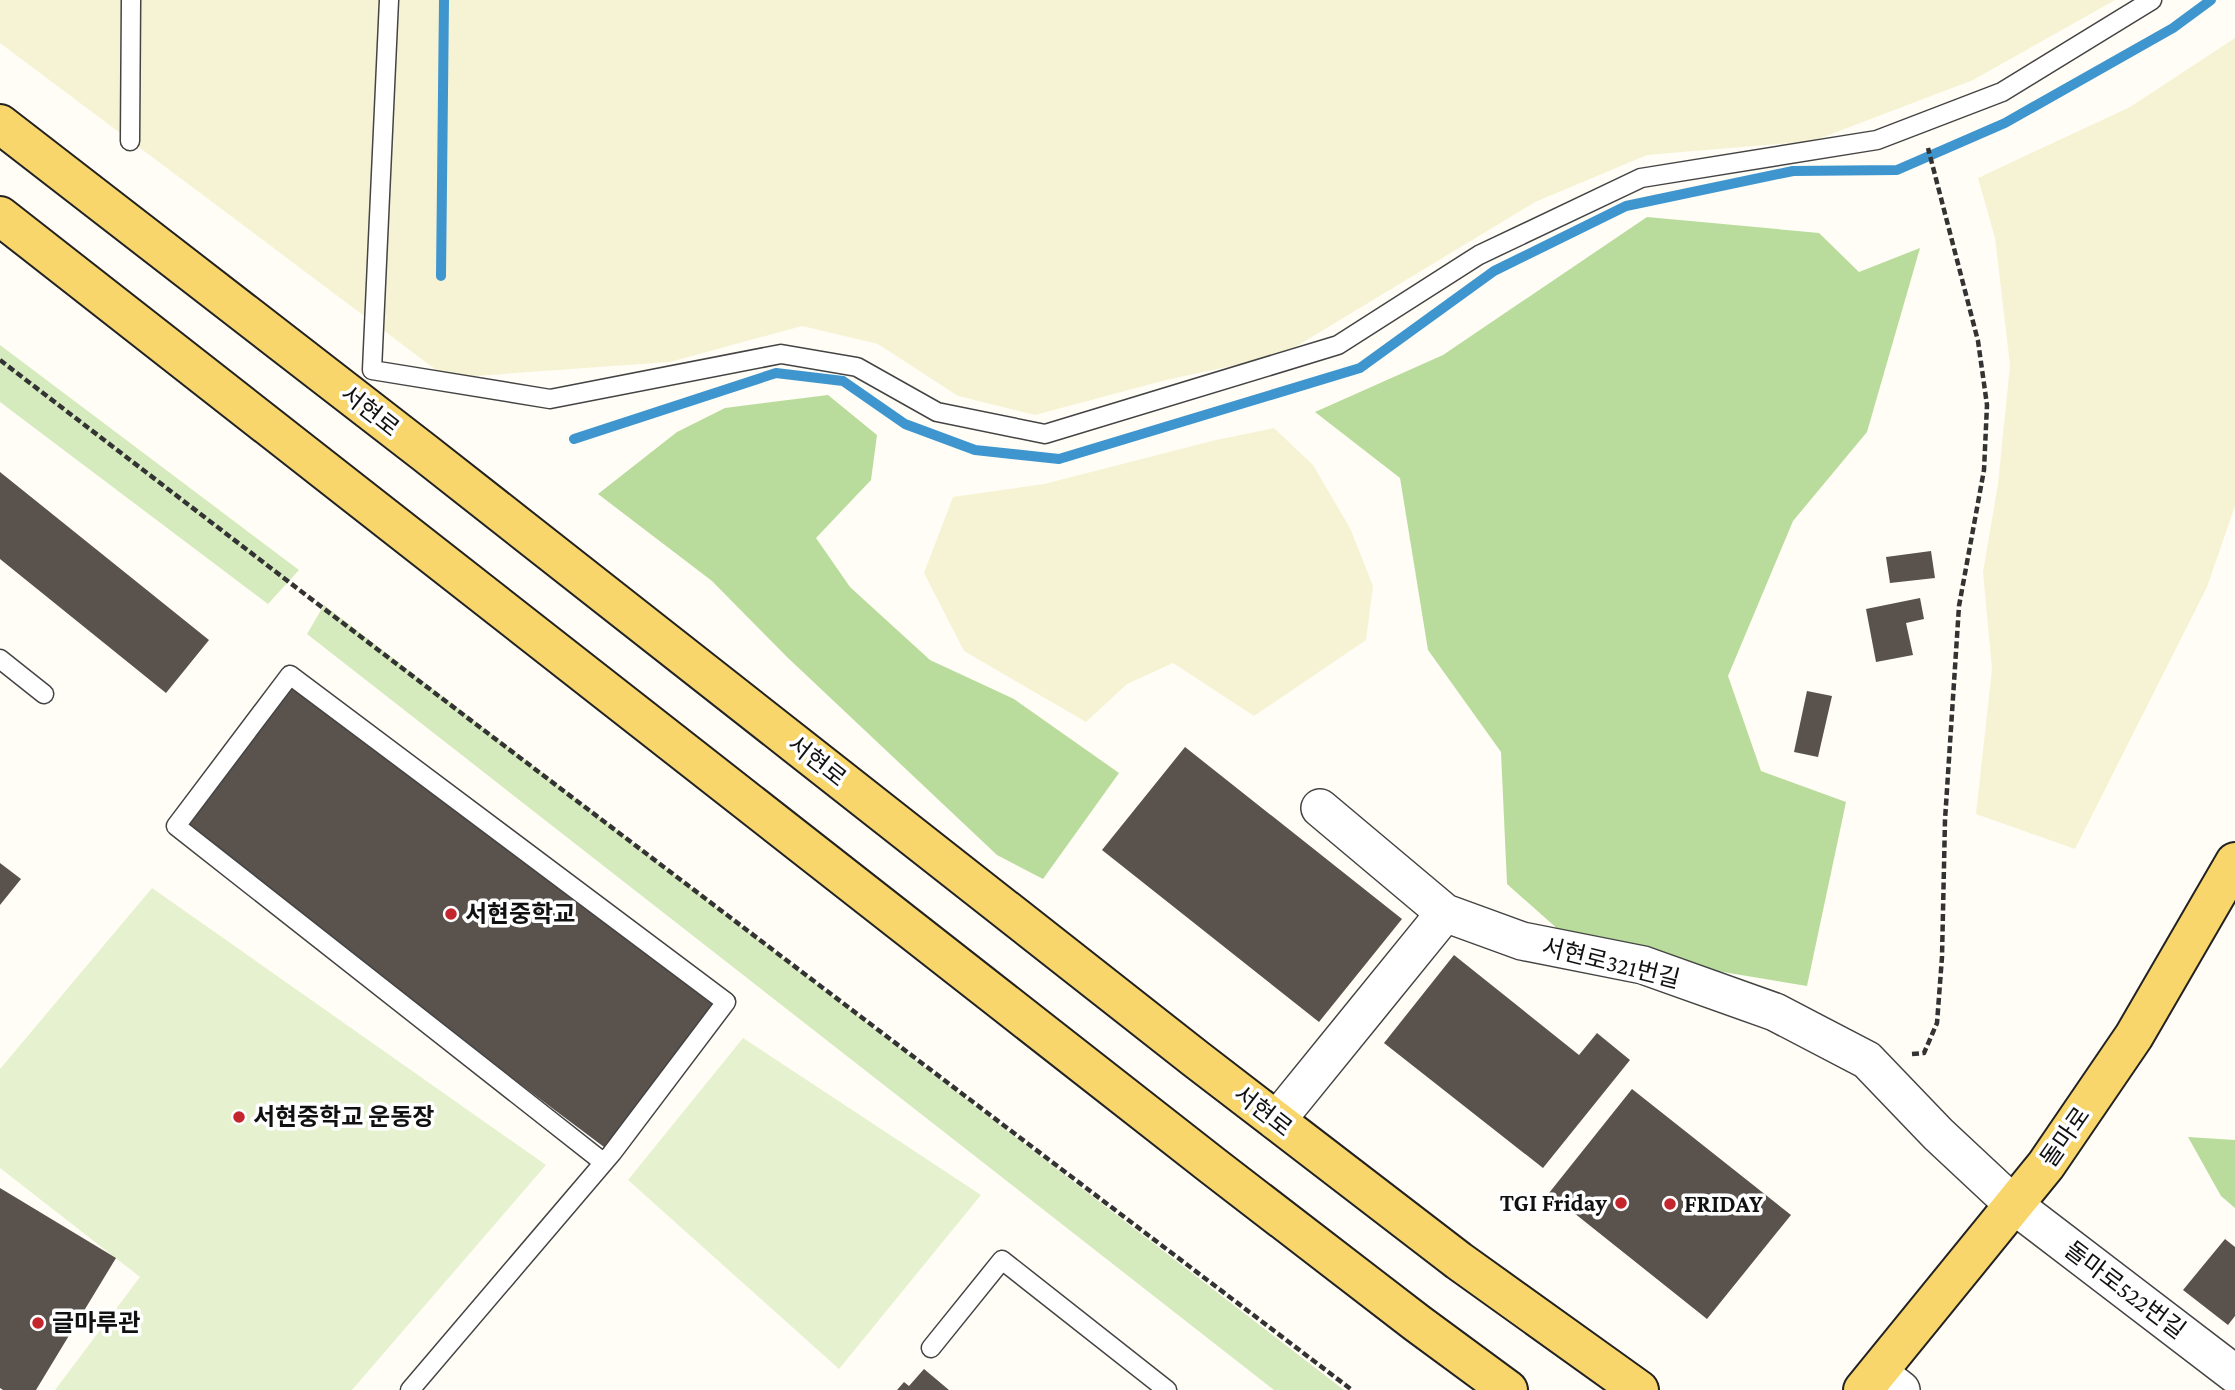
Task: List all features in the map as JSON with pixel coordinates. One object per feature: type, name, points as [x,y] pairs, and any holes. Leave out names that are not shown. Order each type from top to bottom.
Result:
[{"type":"main road","name":"서현로","points":[[0,124],[425,453],[1276,1121],[1460,1261],[1639,1390]]},
{"type":"main road","points":[[0,216],[1213,1166],[1508,1390]]},
{"type":"main road","name":"돌마로","points":[[1880,1384],[2046,1165],[2134,1035],[2235,862]]},
{"type":"street","name":"서현로321번길","points":[[1320,808],[1446,913],[1522,941],[1643,965],[1775,1012],[1867,1060],[1938,1134],[2014,1205]]},
{"type":"street","points":[[1276,1121],[1446,913]]},
{"type":"street","name":"돌마로522번길","points":[[2014,1205],[2235,1374]]},
{"type":"lane","points":[[130,141],[131,0]]},
{"type":"lane","points":[[388,0],[372,370],[550,399],[781,354],[857,367],[937,412],[1045,434],[1338,345],[1479,255],[1641,178],[1877,140],[2002,92],[2152,0]]},
{"type":"lane","points":[[0,659],[44,694]]},
{"type":"lane","points":[[410,1390],[603,1162],[726,1002],[290,675],[176,826],[603,1162]]},
{"type":"lane","points":[[931,1348],[1002,1260],[1167,1390]]},
{"type":"path","points":[[1900,1054],[1924,1053],[1937,1023],[1942,957],[1945,820],[1959,606],[1984,470],[1987,418],[1978,341],[1921,122]]},
{"type":"path","points":[[0,360],[1352,1390]]},
{"type":"shaded area","points":[[0,0],[2115,0],[1973,80],[1813,141],[1647,155],[1535,202],[1282,355],[1166,380],[1035,415],[958,396],[878,344],[802,326],[670,362],[447,378],[0,43]]},
{"type":"shaded area","points":[[2235,38],[2235,506],[2207,587],[2075,849],[1976,814],[1992,669],[1983,572],[1998,484],[2010,365],[1995,238],[1978,178],[2130,107]]},
{"type":"shaded area","points":[[1274,428],[1313,465],[1350,528],[1373,586],[1366,640],[1254,716],[1173,663],[1127,684],[1086,722],[964,651],[924,573],[953,497],[1044,484]]},
{"type":"green space","points":[[1647,217],[1819,233],[1859,272],[1920,248],[1867,432],[1793,521],[1728,676],[1761,771],[1846,802],[1807,986],[1579,948],[1507,884],[1501,752],[1428,650],[1400,478],[1315,412],[1443,355]]},
{"type":"green space","points":[[0,345],[299,570],[268,604],[0,402]]},
{"type":"green space","points":[[828,395],[877,435],[871,480],[816,538],[850,587],[930,660],[1014,699],[1119,773],[1043,879],[997,855],[787,657],[712,581],[598,494],[677,432],[725,408]]},
{"type":"green space","points":[[324,605],[1344,1390],[1274,1390],[307,634]]},
{"type":"green space","name":"서현중학교 운동장","points":[[152,888],[546,1165],[352,1390],[55,1390],[140,1277],[0,1168],[0,1069]]},
{"type":"green space","points":[[743,1038],[981,1195],[839,1369],[628,1180]]},
{"type":"green space","points":[[2188,1137],[2235,1140],[2235,1208],[2221,1196]]},
{"type":"building","points":[[0,472],[209,640],[166,693],[0,559]]},
{"type":"building","points":[[1931,551],[1935,578],[1890,583],[1886,557]]},
{"type":"building","points":[[1920,598],[1924,619],[1906,623],[1913,655],[1876,662],[1866,609]]},
{"type":"building","name":"서현중학교","points":[[290,675],[726,1002],[612,1153],[176,826]]},
{"type":"building","points":[[1807,691],[1832,696],[1818,757],[1794,752]]},
{"type":"building","points":[[1185,747],[1402,919],[1319,1022],[1102,850]]},
{"type":"building","points":[[0,863],[21,879],[0,905]]},
{"type":"building","points":[[1454,955],[1579,1055],[1597,1033],[1630,1060],[1543,1168],[1384,1043]]},
{"type":"building","name":"FRIDAY","points":[[1632,1089],[1791,1215],[1707,1319],[1549,1193]]},
{"type":"building","name":"글마루관","points":[[0,1188],[116,1258],[36,1390],[0,1388]]},
{"type":"building","points":[[2225,1239],[2235,1247],[2235,1316],[2228,1325],[2183,1290]]},
{"type":"building","points":[[924,1369],[949,1390],[897,1390],[904,1382],[909,1386]]},
{"type":"waterway","points":[[441,276],[444,0]]},
{"type":"waterway","points":[[574,439],[776,373],[843,381],[905,424],[975,450],[1059,459],[1360,368],[1494,271],[1626,206],[1793,171],[1897,170],[2005,123],[2173,28],[2211,0]]},
{"type":"place","name":"서현중학교","points":[[451,914]]},
{"type":"place","name":"서현중학교 운동장","points":[[239,1117]]},
{"type":"place","name":"TGI Friday","points":[[1621,1203]]},
{"type":"place","name":"FRIDAY","points":[[1670,1204]]},
{"type":"place","name":"글마루관","points":[[38,1323]]}]
